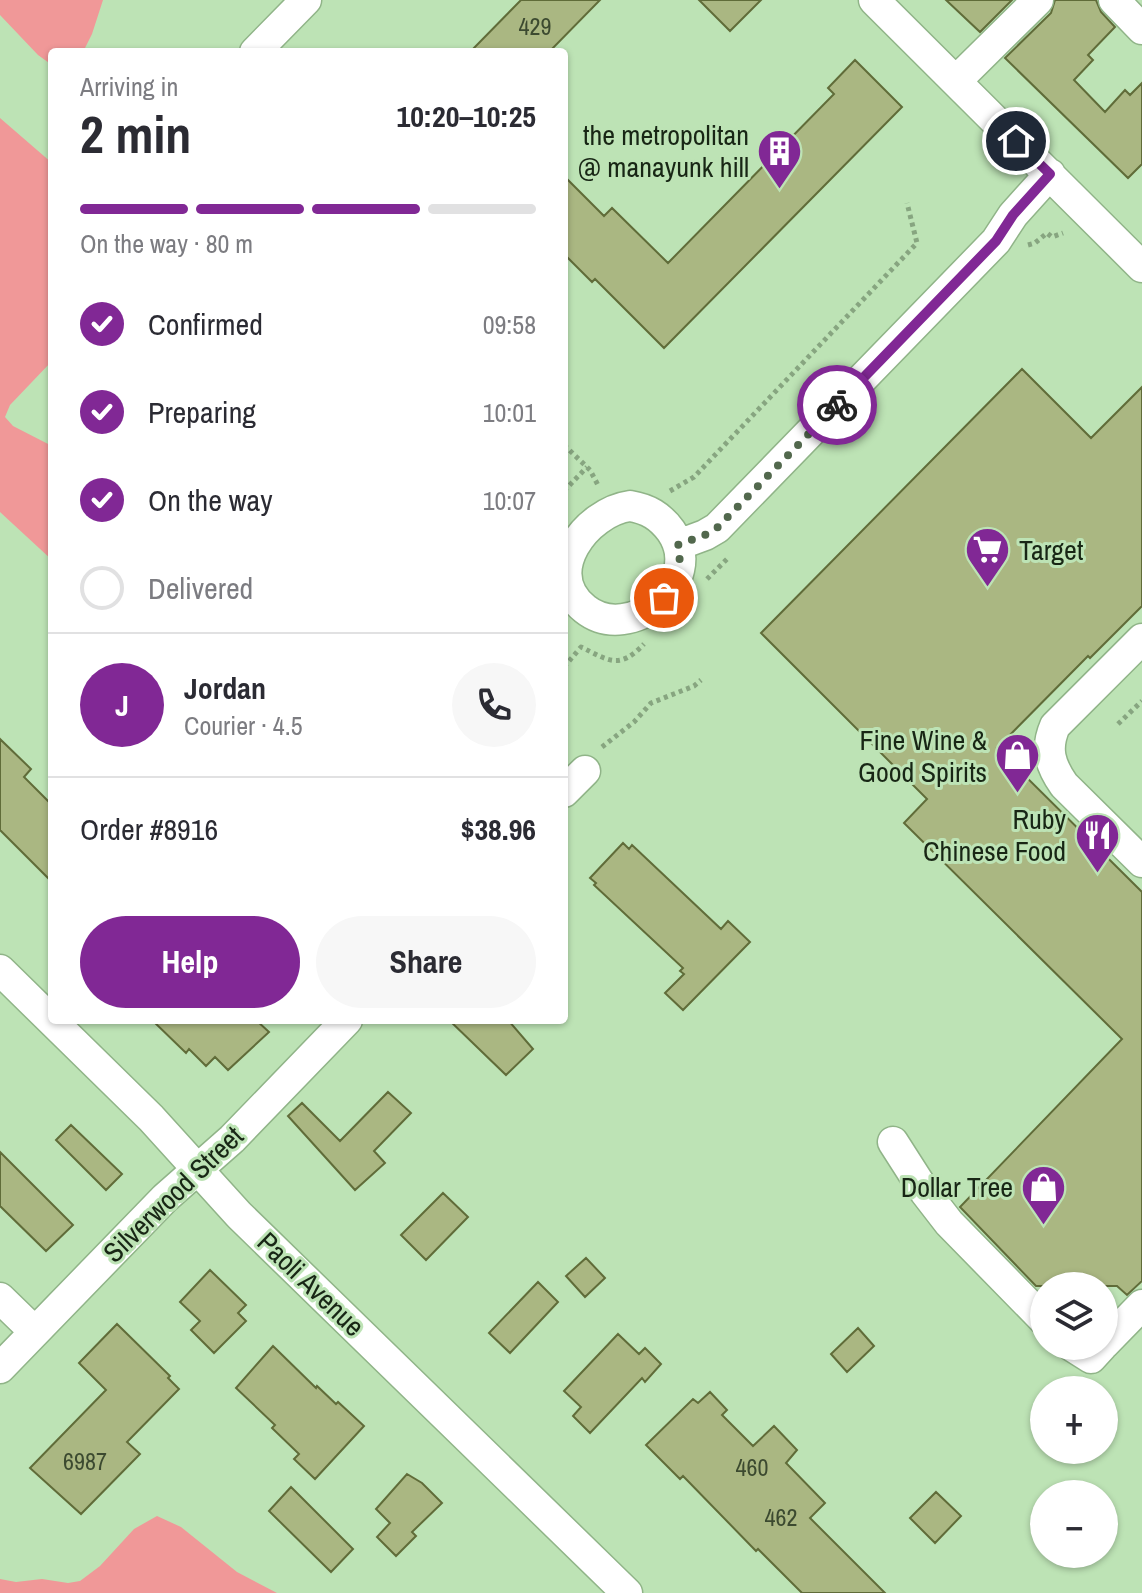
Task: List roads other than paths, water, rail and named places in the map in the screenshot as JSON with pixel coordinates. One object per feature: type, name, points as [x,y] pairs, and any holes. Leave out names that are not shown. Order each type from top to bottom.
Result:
[{"type":"street","points":[[259,48],[306,0]]},
{"type":"street","points":[[874,0],[1142,267]]},
{"type":"street","points":[[956,81],[1038,0]]},
{"type":"street","points":[[1114,0],[1142,29]]},
{"type":"street","points":[[678,545],[717,528],[996,241],[1013,215],[1050,174]]},
{"type":"street","points":[[1142,639],[1055,726],[1049,740],[1051,762],[1064,785],[1142,862]]},
{"type":"street","name":"Paoli Avenue","points":[[0,970],[48,1017]]},
{"type":"street","name":"Paoli Avenue","points":[[55,1024],[151,1118],[239,1215],[627,1593]]},
{"type":"street","name":"Silverwood Street","points":[[0,1368],[165,1198],[232,1139],[343,1024]]},
{"type":"street","points":[[893,1142],[949,1223],[1030,1306]]},
{"type":"street","points":[[0,1298],[35,1332]]},
{"type":"street","points":[[1118,1330],[1142,1305]]},
{"type":"place","name":"the metropolitan @ manayunk hill","points":[[780,190]]},
{"type":"place","name":"Target","points":[[988,589]]},
{"type":"place","name":"Fine Wine & Good Spirits","points":[[1018,795]]},
{"type":"place","name":"Ruby Chinese Food","points":[[1097,874]]},
{"type":"place","name":"Dollar Tree","points":[[1044,1226]]}]
